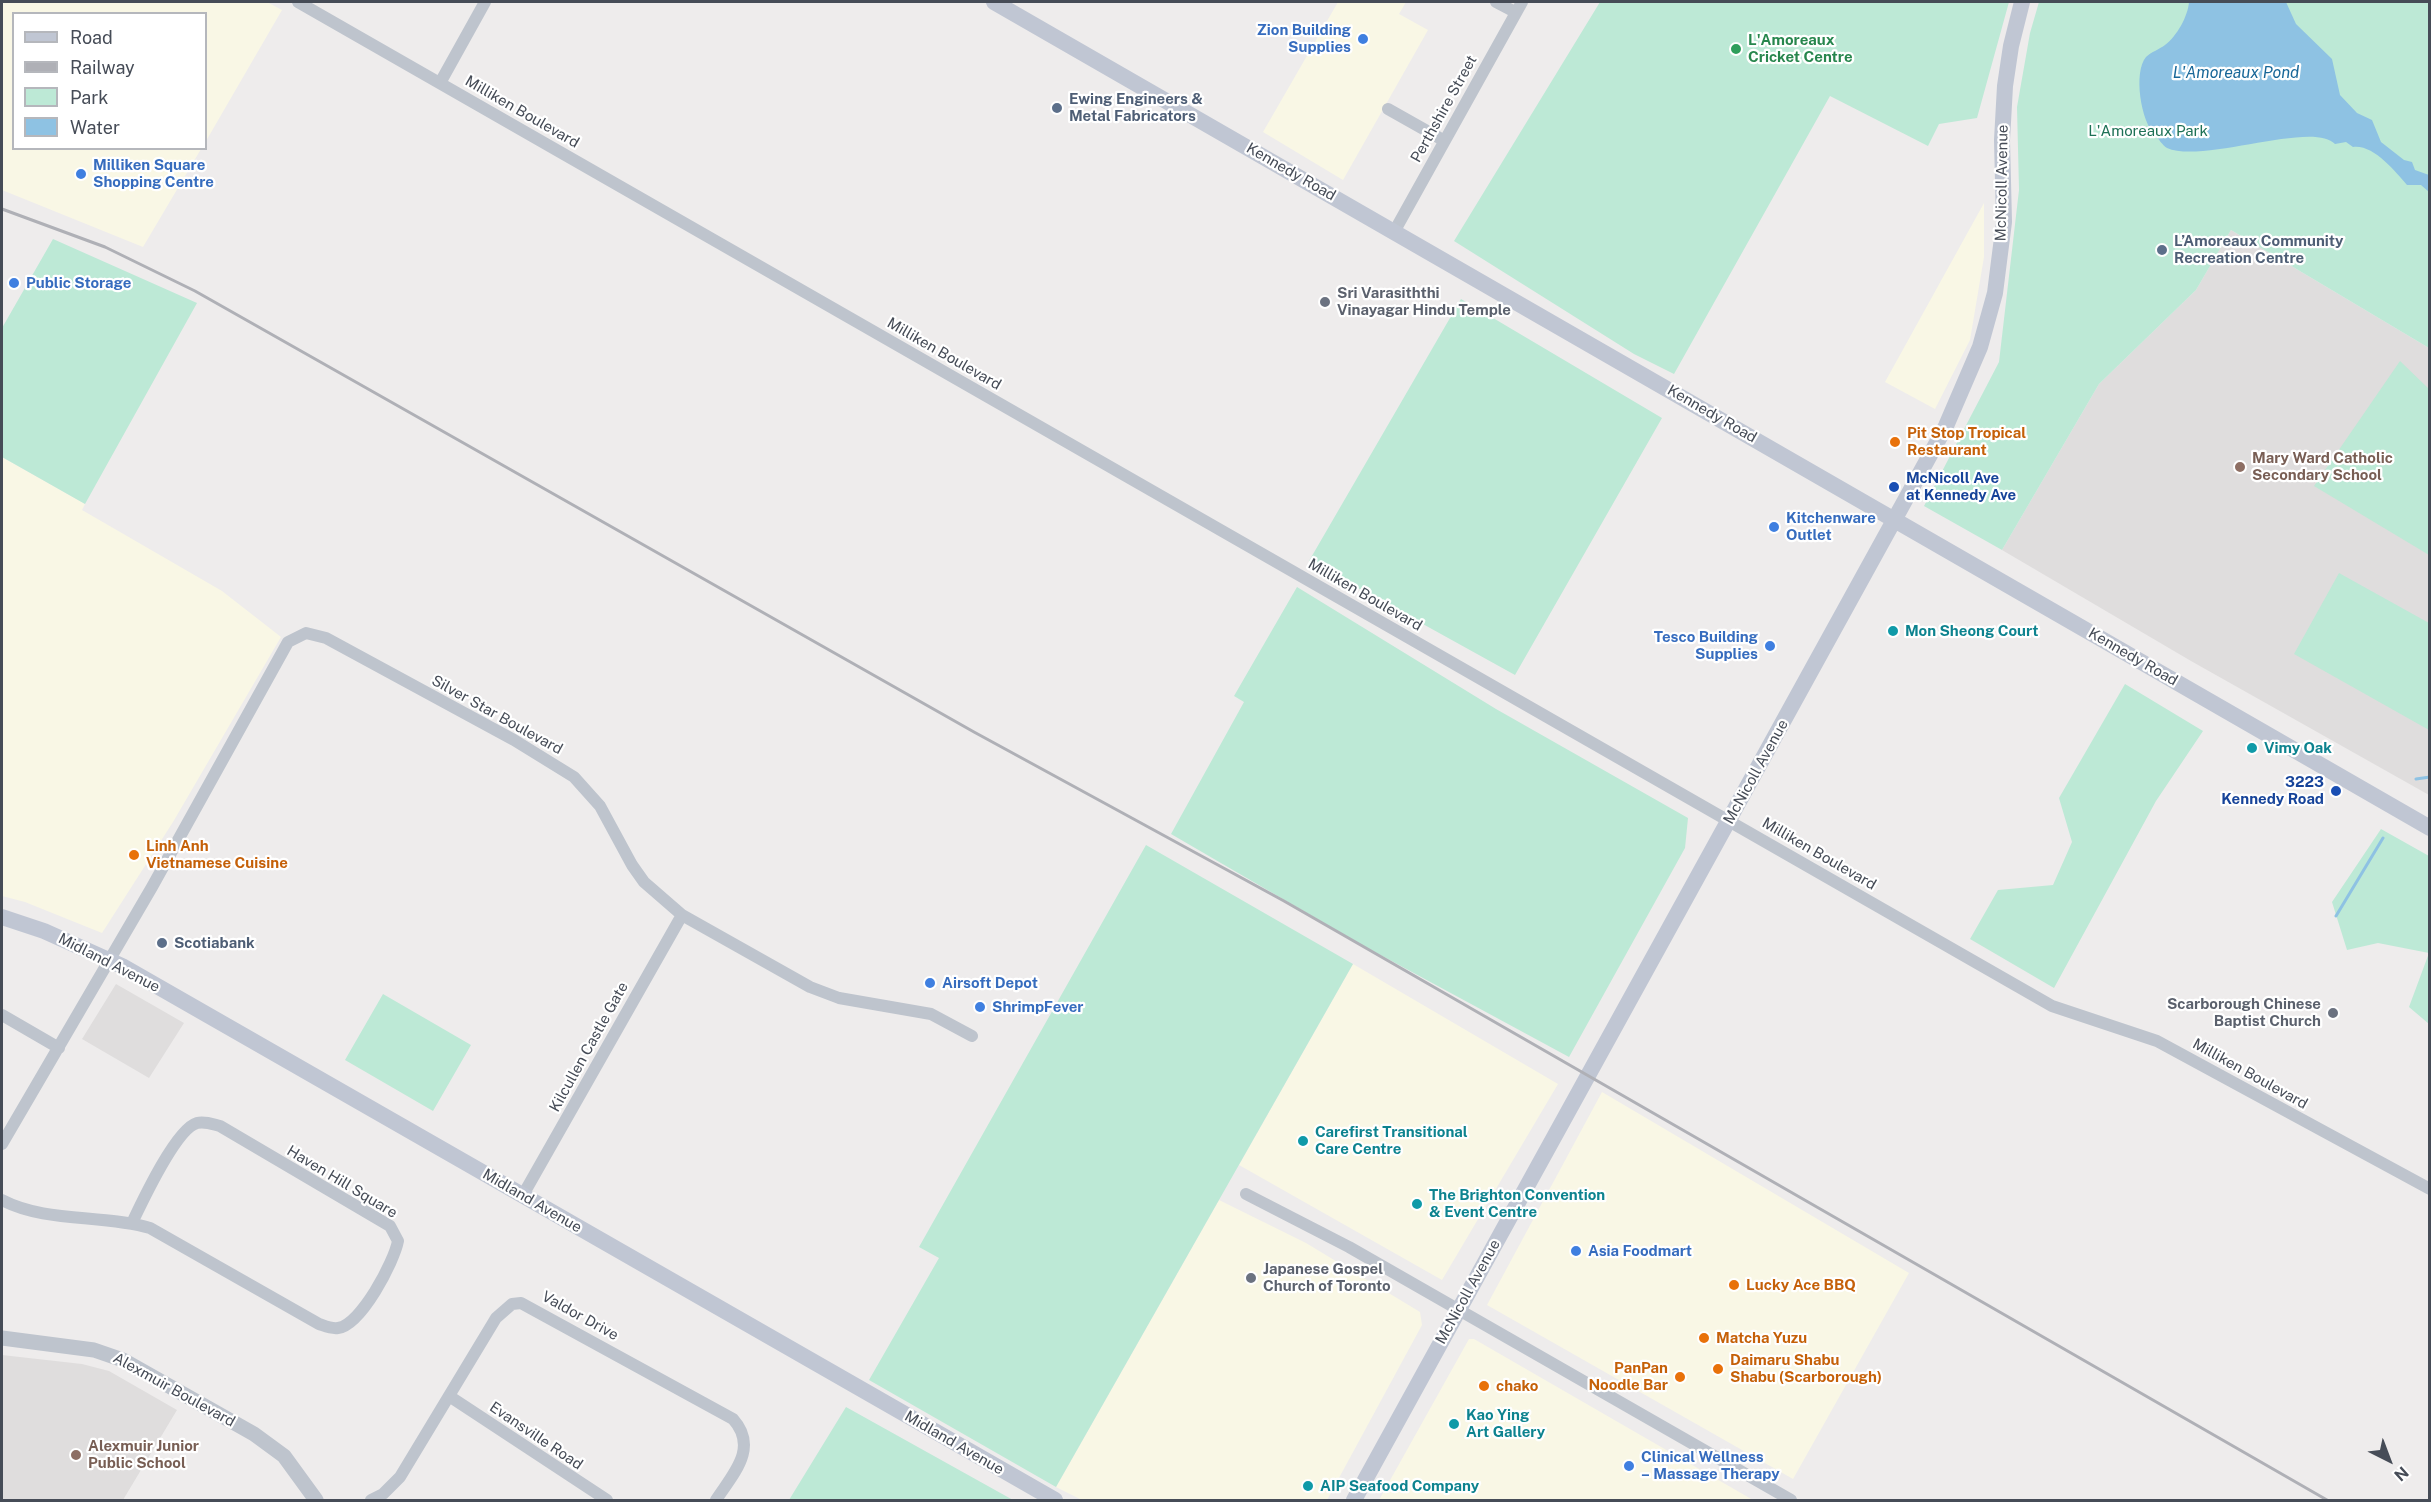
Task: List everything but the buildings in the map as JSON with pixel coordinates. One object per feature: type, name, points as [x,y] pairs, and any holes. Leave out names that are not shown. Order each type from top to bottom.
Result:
[{"type":"main road","name":"Kennedy Road","points":[[994,2],[2430,828]]},
{"type":"main road","name":"McNicoll Avenue","points":[[1354,1500],[1946,426],[1980,347],[1995,293],[2004,222],[2002,140],[2005,86],[2011,46],[2022,2]]},
{"type":"main road","name":"Midland Avenue","points":[[2,917],[44,931],[109,960],[1056,1500]]},
{"type":"street","name":"Milliken Boulevard","points":[[298,2],[2052,1006],[2157,1041],[2430,1190]]},
{"type":"street","points":[[440,83],[485,2]]},
{"type":"street","points":[[1496,2],[1518,7]]},
{"type":"street","name":"Perthshire Street","points":[[1394,232],[1518,7]]},
{"type":"street","points":[[1388,109],[1443,140]]},
{"type":"street","name":"Silver Star Boulevard","points":[[2,1144],[109,960],[288,642],[306,633],[326,638],[514,740],[574,777],[600,806],[632,865],[644,882],[682,915],[810,987],[839,998],[931,1014],[972,1036]]},
{"type":"street","name":"Kilcullen Castle Gate","points":[[523,1195],[682,915]]},
{"type":"street","points":[[2,1015],[59,1047]]},
{"type":"street","name":"Haven Hill Square","points":[[2,1200],[30,1210],[132,1223],[164,1234],[319,1324],[338,1328],[349,1324],[361,1312],[388,1266],[398,1240],[390,1226],[220,1126],[207,1122],[196,1123],[178,1139],[132,1223]]},
{"type":"street","points":[[1246,1194],[1348,1247],[1791,1500]]},
{"type":"street","name":"Valdor Drive","points":[[371,1500],[383,1494],[400,1477],[496,1318],[512,1304],[528,1305],[734,1419],[745,1436],[744,1454],[716,1500]]},
{"type":"street","name":"Alexmuir Boulevard","points":[[2,1338],[94,1350],[123,1360],[261,1439],[284,1456],[316,1500]]},
{"type":"street","name":"Evansville Road","points":[[449,1396],[607,1500]]},
{"type":"shaded area","points":[[2,2],[267,2],[282,10],[207,139],[207,12],[12,12],[12,150],[200,150],[143,247],[2,190]]},
{"type":"shaded area","points":[[1338,2],[1406,2],[1399,14],[1428,30],[1343,180],[1263,132]]},
{"type":"shaded area","points":[[1984,203],[1984,257],[1970,340],[1935,409],[1885,382]]},
{"type":"shaded area","name":"Mary Ward Catholic Secondary School","points":[[2231,230],[2429,348],[2429,795],[2191,661],[2002,550],[2099,384],[2196,290]]},
{"type":"shaded area","points":[[2,457],[85,504],[82,510],[222,591],[281,637],[173,822],[102,933],[25,902],[2,896]]},
{"type":"shaded area","points":[[1353,964],[1558,1084],[1442,1280],[1239,1165]]},
{"type":"shaded area","points":[[116,984],[184,1023],[149,1078],[82,1039]]},
{"type":"shaded area","points":[[1602,1092],[1909,1273],[1793,1479],[1487,1305]]},
{"type":"shaded area","points":[[1219,1200],[1306,1243],[1420,1312],[1422,1325],[1327,1500],[1082,1500],[1056,1487]]},
{"type":"shaded area","points":[[1469,1339],[1474,1339],[1753,1500],[1379,1500]]},
{"type":"shaded area","name":"Alexmuir Junior Public School","points":[[2,1355],[82,1364],[109,1371],[177,1410],[123,1500],[2,1500]]},
{"type":"green space","points":[[1600,2],[2009,2],[1977,118],[1939,124],[1928,146],[1830,96],[1674,374],[1634,354],[1454,241]]},
{"type":"green space","name":"L'Amoreaux Park","points":[[2039,2],[2429,2],[2429,348],[2231,230],[2196,290],[2099,384],[2002,550],[1924,506],[1999,362],[2019,190],[2017,107],[2030,33]]},
{"type":"green space","points":[[53,239],[197,303],[85,504],[2,457],[2,328]]},
{"type":"green space","points":[[1461,299],[1662,418],[1515,675],[1309,561]]},
{"type":"green space","points":[[2400,361],[2429,389],[2429,555],[2314,486]]},
{"type":"green space","points":[[2339,573],[2429,623],[2429,730],[2294,654]]},
{"type":"green space","points":[[1297,587],[1496,709],[1688,818],[1685,848],[1569,1057],[1362,945],[1171,834],[1244,702],[1234,696]]},
{"type":"green space","points":[[2125,684],[2203,731],[2156,801],[2054,988],[1970,939],[1998,890],[2053,885],[2072,842],[2059,798]]},
{"type":"green space","points":[[2381,829],[2429,856],[2429,953],[2378,943],[2347,950],[2332,902]]},
{"type":"green space","points":[[1146,845],[1353,964],[1056,1487],[869,1380],[939,1258],[919,1247]]},
{"type":"green space","points":[[2429,953],[2429,1024],[2409,1007]]},
{"type":"green space","points":[[383,994],[471,1045],[433,1111],[345,1060]]},
{"type":"green space","points":[[846,1407],[1013,1500],[789,1500]]},
{"type":"water","name":"L'Amoreaux Pond","points":[[2189,2],[2286,2],[2296,24],[2332,59],[2340,95],[2357,113],[2372,120],[2381,142],[2404,160],[2412,162],[2415,170],[2429,175],[2429,192],[2421,185],[2407,185],[2376,154],[2361,147],[2353,147],[2346,142],[2335,144],[2323,138],[2282,139],[2205,151],[2184,151],[2165,147],[2150,129],[2146,119],[2140,97],[2140,74],[2146,57],[2165,45],[2178,31],[2187,13]]},
{"type":"waterway","points":[[2416,779],[2430,777]]},
{"type":"waterway","points":[[2336,916],[2383,838]]},
{"type":"railway","points":[[2,209],[105,247],[195,291],[974,732],[1284,901],[2327,1500]]},
{"type":"place","name":"Zion Building Supplies","points":[[1363,39]]},
{"type":"place","name":"L'Amoreaux Cricket Centre","points":[[1736,49]]},
{"type":"place","name":"Ewing Engineers & Metal Fabricators","points":[[1057,108]]},
{"type":"place","name":"Milliken Square Shopping Centre","points":[[81,174]]},
{"type":"place","name":"L’Amoreaux Community Recreation Centre","points":[[2162,250]]},
{"type":"place","name":"Public Storage","points":[[14,283]]},
{"type":"place","name":"Sri Varasiththi Vinayagar Hindu Temple","points":[[1325,302]]},
{"type":"place","name":"Pit Stop Tropical Restaurant","points":[[1895,442]]},
{"type":"place","name":"Mary Ward Catholic Secondary School","points":[[2240,467]]},
{"type":"place","name":"McNicoll Ave at Kennedy Ave","points":[[1894,487]]},
{"type":"place","name":"Kitchenware Outlet","points":[[1774,527]]},
{"type":"place","name":"Mon Sheong Court","points":[[1893,631]]},
{"type":"place","name":"Tesco Building Supplies","points":[[1770,646]]},
{"type":"place","name":"Vimy Oak","points":[[2252,748]]},
{"type":"place","name":"3223 Kennedy Road","points":[[2336,791]]},
{"type":"place","name":"Linh Anh Vietnamese Cuisine","points":[[134,855]]},
{"type":"place","name":"Scotiabank","points":[[162,943]]},
{"type":"place","name":"Airsoft Depot","points":[[930,983]]},
{"type":"place","name":"ShrimpFever","points":[[980,1007]]},
{"type":"place","name":"Scarborough Chinese Baptist Church","points":[[2333,1013]]},
{"type":"place","name":"Carefirst Transitional Care Centre","points":[[1303,1141]]},
{"type":"place","name":"The Brighton Convention & Event Centre","points":[[1417,1204]]},
{"type":"place","name":"Asia Foodmart","points":[[1576,1251]]},
{"type":"place","name":"Japanese Gospel Church of Toronto","points":[[1251,1278]]},
{"type":"place","name":"Lucky Ace BBQ","points":[[1734,1285]]},
{"type":"place","name":"Matcha Yuzu","points":[[1704,1338]]},
{"type":"place","name":"Daimaru Shabu Shabu (Scarborough)","points":[[1718,1369]]},
{"type":"place","name":"PanPan Noodle Bar","points":[[1680,1377]]},
{"type":"place","name":"chako","points":[[1484,1386]]},
{"type":"place","name":"Kao Ying Art Gallery","points":[[1454,1424]]},
{"type":"place","name":"Alexmuir Junior Public School","points":[[76,1455]]},
{"type":"place","name":"Clinical Wellness – Massage Therapy","points":[[1629,1466]]},
{"type":"place","name":"AIP Seafood Company","points":[[1308,1486]]}]
